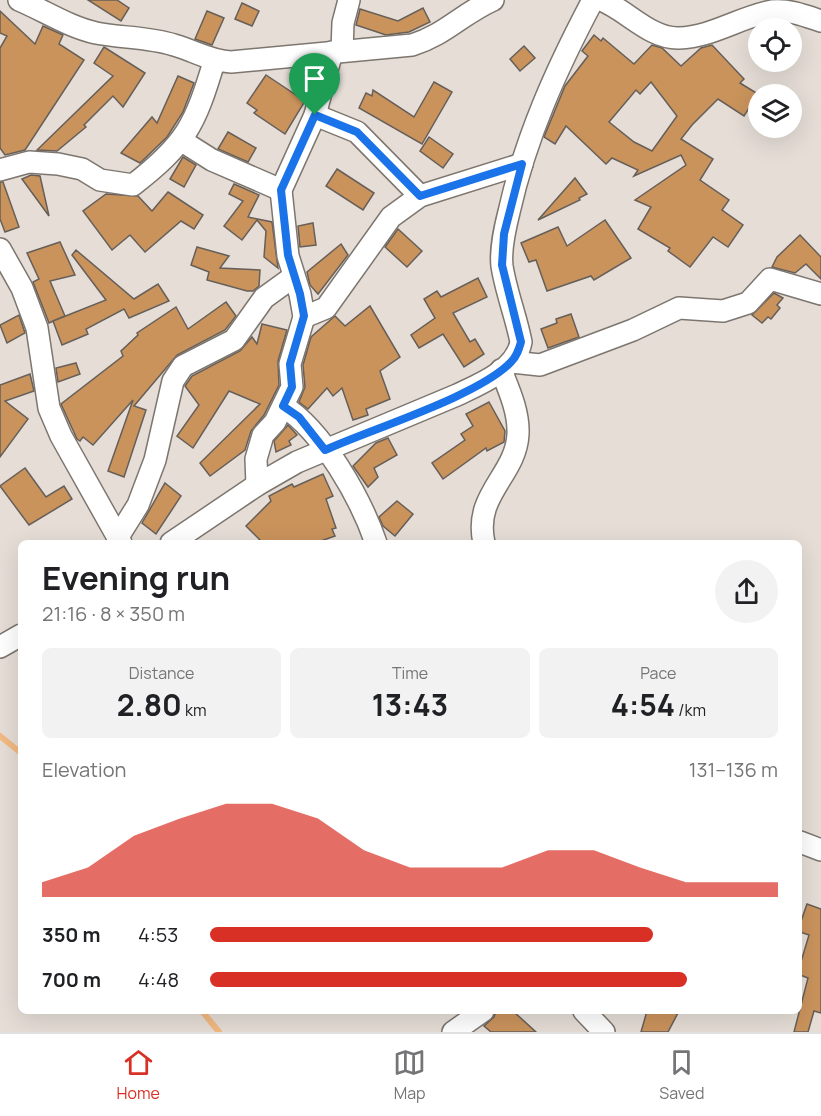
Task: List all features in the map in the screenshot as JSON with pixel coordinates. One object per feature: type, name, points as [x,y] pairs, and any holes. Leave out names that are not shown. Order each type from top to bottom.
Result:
[{"type":"street","points":[[20,0],[64,22],[97,33],[131,36],[175,45],[214,62],[258,61],[412,45],[430,39],[493,0]]},
{"type":"street","points":[[257,485],[256,459],[263,435],[283,406],[292,387],[290,364],[304,316],[288,255],[281,190],[315,115],[338,51],[349,0]]},
{"type":"street","points":[[175,540],[257,485],[325,450],[456,395],[506,366],[519,351],[521,342],[502,265],[504,234],[522,164],[553,79],[593,0]]},
{"type":"street","points":[[601,0],[660,35],[678,38],[716,31],[773,11],[795,6],[821,21]]},
{"type":"street","points":[[0,170],[29,162],[58,165],[82,169],[100,180],[133,185],[182,141],[200,110],[214,62]]},
{"type":"street","points":[[315,115],[357,132],[420,196]]},
{"type":"street","points":[[182,141],[212,160],[281,190]]},
{"type":"street","points":[[304,316],[326,308],[391,217],[420,196],[522,164]]},
{"type":"street","points":[[0,249],[22,288],[34,320],[48,391],[49,408],[61,436],[120,540]]},
{"type":"street","points":[[120,540],[138,506],[155,460],[173,381],[183,366],[234,340],[264,298],[293,277]]},
{"type":"street","points":[[506,366],[540,365],[633,330],[679,308],[723,310],[748,303],[770,279],[821,294]]},
{"type":"street","points":[[483,540],[480,524],[485,506],[513,455],[518,434],[506,366]]},
{"type":"street","points":[[283,406],[299,417],[325,450],[365,511],[375,540]]},
{"type":"street","points":[[0,647],[18,637]]},
{"type":"street","points":[[802,843],[821,850]]},
{"type":"street","points":[[453,1032],[479,1014]]},
{"type":"street","points":[[587,1014],[604,1032]]},
{"type":"building","points":[[88,0],[117,0],[129,8],[121,21]]},
{"type":"building","points":[[242,3],[259,11],[252,26],[235,19]]},
{"type":"building","points":[[423,8],[430,22],[409,32],[386,35],[356,25],[360,9],[398,21]]},
{"type":"building","points":[[0,11],[35,44],[43,26],[63,35],[59,44],[84,60],[25,150],[5,155],[0,148],[0,48],[7,36],[0,33]]},
{"type":"building","points":[[207,11],[224,18],[212,45],[195,39]]},
{"type":"building","points":[[594,35],[601,41],[603,38],[634,64],[652,45],[662,48],[681,66],[701,48],[712,45],[744,79],[740,83],[748,88],[748,110],[744,116],[718,99],[681,139],[713,159],[700,180],[729,200],[722,210],[743,225],[728,247],[713,237],[690,267],[668,251],[670,248],[638,229],[651,207],[635,200],[686,165],[681,155],[634,176],[638,170],[612,158],[606,164],[566,126],[555,144],[544,137],[565,86],[588,56],[582,51]],"holes":[[[651,82],[677,116],[652,151],[634,142],[609,122],[636,90],[640,94]]]},
{"type":"building","points":[[524,46],[535,58],[520,71],[510,59]]},
{"type":"building","points":[[104,47],[145,73],[123,107],[113,96],[84,125],[86,127],[57,151],[37,150],[113,76],[94,63]]},
{"type":"building","points":[[266,75],[305,101],[285,134],[254,113],[257,110],[247,103]]},
{"type":"building","points":[[178,76],[194,83],[183,112],[167,137],[140,163],[121,153],[152,117],[157,123]]},
{"type":"building","points":[[434,82],[452,92],[422,144],[359,108],[366,93],[372,96],[373,90],[414,117]]},
{"type":"building","points":[[228,132],[256,148],[248,162],[218,149]]},
{"type":"building","points":[[429,137],[453,154],[443,168],[420,151]]},
{"type":"building","points":[[183,157],[196,165],[184,187],[170,179]]},
{"type":"building","points":[[337,169],[374,193],[363,210],[326,186]]},
{"type":"building","points":[[31,175],[40,176],[49,216],[22,179]]},
{"type":"building","points":[[575,178],[587,194],[579,198],[580,200],[538,220]]},
{"type":"building","points":[[0,182],[3,182],[19,227],[5,232],[0,219]]},
{"type":"building","points":[[234,184],[259,195],[248,217],[272,222],[278,268],[264,257],[266,231],[257,220],[242,240],[224,226],[243,201],[229,194]]},
{"type":"building","points":[[168,192],[203,215],[194,229],[181,221],[145,252],[130,235],[112,250],[83,211],[106,194],[138,196],[152,211]]},
{"type":"building","points":[[605,220],[631,258],[594,280],[591,276],[547,291],[536,260],[529,262],[521,243],[558,227],[567,246]]},
{"type":"building","points":[[313,223],[316,245],[300,247],[298,226]]},
{"type":"building","points":[[398,229],[422,251],[407,267],[385,247]]},
{"type":"building","points":[[800,235],[821,257],[821,279],[806,264],[795,273],[772,267],[777,257]]},
{"type":"building","points":[[60,242],[75,275],[50,281],[65,316],[49,323],[33,282],[39,279],[27,253]]},
{"type":"building","points":[[341,244],[348,255],[318,294],[310,285],[307,272]]},
{"type":"building","points":[[197,247],[229,256],[220,268],[260,270],[259,286],[253,291],[247,291],[207,280],[209,272],[191,265]]},
{"type":"building","points":[[76,250],[134,299],[158,284],[169,301],[129,318],[124,309],[86,329],[88,334],[62,345],[53,321],[106,300],[72,255]]},
{"type":"building","points":[[478,278],[487,297],[453,313],[470,342],[475,339],[484,354],[464,367],[443,334],[419,348],[411,335],[435,318],[424,299],[437,291],[441,297]]},
{"type":"building","points":[[774,293],[783,298],[777,305],[780,308],[771,319],[768,317],[762,323],[752,315]]},
{"type":"building","points":[[226,302],[236,316],[225,330],[177,355],[134,406],[146,410],[124,477],[108,471],[133,400],[93,445],[83,437],[80,441],[77,439],[61,404],[123,356],[121,351],[138,335],[137,333],[176,307],[188,329]]},
{"type":"building","points":[[370,306],[400,357],[380,371],[390,399],[366,409],[368,415],[353,420],[342,388],[333,396],[327,388],[308,409],[299,402],[305,387],[303,365],[311,337],[335,316],[345,326]]},
{"type":"building","points":[[571,314],[579,337],[548,348],[541,329],[557,323],[556,319]]},
{"type":"building","points":[[19,315],[25,333],[7,343],[0,325]]},
{"type":"building","points":[[262,324],[287,330],[278,361],[279,385],[264,415],[251,431],[245,450],[210,476],[200,463],[260,404],[229,391],[193,448],[177,436],[199,405],[185,386],[192,376],[240,351],[252,337],[257,344]]},
{"type":"building","points":[[76,363],[80,374],[58,382],[56,368]]},
{"type":"building","points":[[30,374],[34,391],[5,401],[28,419],[0,457],[0,385]]},
{"type":"building","points":[[489,402],[505,431],[504,442],[487,451],[486,448],[443,479],[432,463],[465,440],[461,434],[473,426],[466,414]]},
{"type":"building","points":[[288,425],[297,435],[289,441],[291,445],[276,452],[274,441]]},
{"type":"building","points":[[388,438],[397,455],[374,468],[378,477],[368,487],[353,466],[376,443]]},
{"type":"building","points":[[25,468],[46,497],[64,486],[72,499],[29,525],[0,486]]},
{"type":"building","points":[[323,474],[333,496],[326,499],[336,528],[332,529],[335,536],[324,540],[260,540],[246,526],[271,501],[269,496],[292,484],[294,487]]},
{"type":"building","points":[[165,483],[181,496],[156,534],[142,523]]},
{"type":"building","points":[[397,501],[413,514],[395,536],[383,526],[379,517]]},
{"type":"building","points":[[807,904],[821,909],[821,1013],[814,1011],[808,1032],[794,1032],[799,1014],[802,1014],[802,1001],[808,978],[802,976],[802,958],[809,935],[802,933],[802,918]]},
{"type":"building","points":[[495,1014],[516,1014],[536,1032],[491,1032],[484,1026]]},
{"type":"building","points":[[646,1014],[677,1014],[668,1032],[641,1032]]},
{"type":"waterway","points":[[0,736],[18,751]]},
{"type":"waterway","points":[[204,1014],[219,1032]]},
{"type":"route","points":[[315,115],[357,132],[420,196],[489,172],[522,164],[504,234],[502,265],[521,342],[519,351],[512,362],[480,384],[325,450],[299,417],[283,406],[292,387],[290,364],[304,316],[288,255],[281,190],[315,115]]}]
